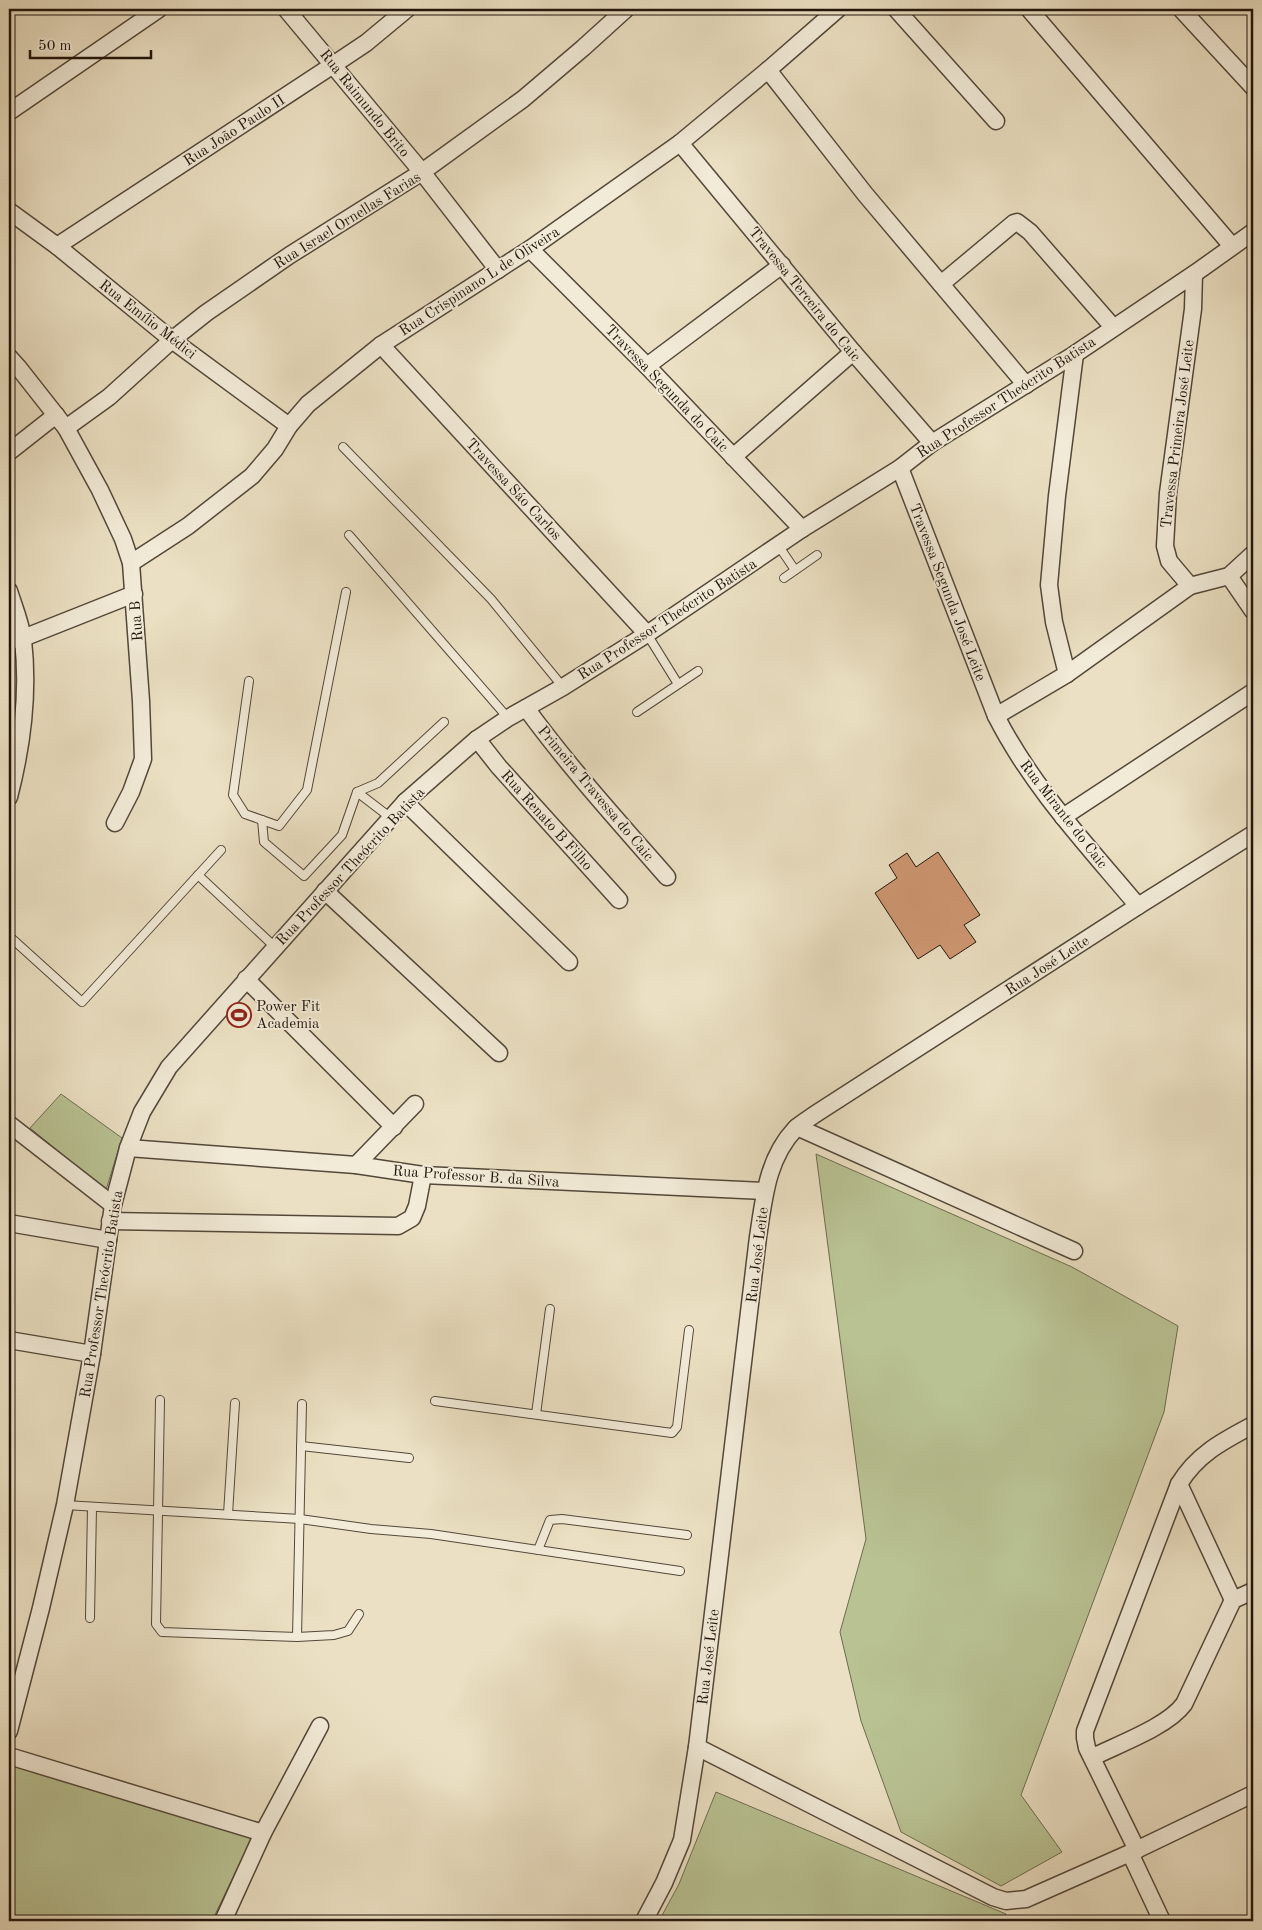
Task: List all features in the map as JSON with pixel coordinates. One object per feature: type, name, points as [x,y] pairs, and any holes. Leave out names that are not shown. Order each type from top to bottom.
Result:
[{"type":"street","points":[[9,112],[159,9]]},
{"type":"street","name":"Rua Raimundo Brito","points":[[286,9],[422,172],[498,270]]},
{"type":"street","name":"Rua João Paulo II","points":[[57,246],[366,43],[407,9]]},
{"type":"street","name":"Rua Israel Ornellas Farias","points":[[66,428],[109,397],[172,340],[206,313],[290,255],[422,172],[523,99],[626,9]]},
{"type":"street","name":"Rua Crispinano L de Oliveira","points":[[131,563],[188,526],[252,476],[275,449],[289,426],[322,392],[381,345],[530,249],[680,143],[838,9]]},
{"type":"street","points":[[896,9],[996,120]]},
{"type":"street","points":[[1029,9],[1232,246]]},
{"type":"street","points":[[1181,9],[1253,88]]},
{"type":"street","points":[[768,70],[865,194],[1026,385]]},
{"type":"street","name":"Travessa Terceira do Caic","points":[[680,143],[853,352],[932,443]]},
{"type":"street","name":"Rua Emílio Médici","points":[[9,211],[57,246],[172,340],[289,426]]},
{"type":"street","points":[[941,284],[1018,222],[1030,232],[1113,327]]},
{"type":"street","name":"Rua Professor Theócrito Batista","points":[[9,1731],[39,1617],[65,1505],[92,1354],[111,1213],[128,1148],[142,1112],[169,1067],[406,802],[477,739],[508,718],[563,687],[647,634],[802,529],[900,468],[932,443],[1074,354],[1253,232]]},
{"type":"street","name":"Travessa Segunda do Caic","points":[[530,249],[647,366],[802,529]]},
{"type":"street","points":[[647,366],[782,265]]},
{"type":"street","name":"Travessa Primeira José Leite","points":[[1190,586],[1169,561],[1164,546],[1168,493],[1193,309],[1194,274]]},
{"type":"street","name":"Travessa Sáo Carlos","points":[[381,345],[647,634]]},
{"type":"street","points":[[733,456],[853,352]]},
{"type":"street","points":[[1067,674],[1054,622],[1049,585],[1057,496],[1074,354]]},
{"type":"street","name":"Rua B","points":[[9,357],[66,428],[100,490],[123,539],[131,563],[143,733],[143,760],[131,792],[115,823]]},
{"type":"street","points":[[9,452],[56,415]]},
{"type":"street","name":"Travessa Segunda José Leite","points":[[900,468],[996,716]]},
{"type":"street","points":[[996,716],[1067,674],[1190,586],[1229,576],[1253,554]]},
{"type":"street","points":[[1229,576],[1253,611]]},
{"type":"street","points":[[9,591],[24,682],[20,740],[9,797]]},
{"type":"street","points":[[16,640],[134,594]]},
{"type":"street","points":[[1063,817],[1253,692]]},
{"type":"street","name":"Primeira Travessa do Caic","points":[[526,708],[603,804],[667,877]]},
{"type":"street","name":"Rua Mirante do Caic","points":[[996,716],[1010,743],[1033,778],[1063,817],[1138,906]]},
{"type":"street","name":"Rua Renato B Filho","points":[[477,739],[499,768],[619,900]]},
{"type":"street","points":[[406,802],[569,962]]},
{"type":"street","name":"Rua José Leite","points":[[644,1921],[664,1883],[682,1840],[697,1747],[765,1191],[771,1166],[777,1153],[797,1127],[1138,906],[1253,834]]},
{"type":"street","points":[[326,891],[498,1053]]},
{"type":"street","points":[[246,979],[394,1126]]},
{"type":"street","points":[[356,1165],[415,1104]]},
{"type":"street","points":[[9,1124],[111,1213],[398,1226],[412,1218],[419,1198],[423,1175]]},
{"type":"street","points":[[797,1127],[1074,1251]]},
{"type":"street","name":"Rua Professor B. da Silva","points":[[128,1148],[356,1165],[423,1175],[765,1191]]},
{"type":"street","points":[[9,1223],[108,1240]]},
{"type":"street","points":[[9,1340],[92,1354]]},
{"type":"street","points":[[1162,1921],[1093,1757],[1087,1748],[1085,1731],[1179,1484],[1202,1455],[1253,1425]]},
{"type":"street","points":[[1179,1484],[1233,1600]]},
{"type":"street","points":[[1093,1757],[1166,1721],[1178,1712],[1184,1704],[1233,1600],[1253,1591]]},
{"type":"street","points":[[223,1921],[263,1832],[320,1726]]},
{"type":"street","points":[[697,1747],[993,1897],[1006,1901],[1026,1899],[1134,1852],[1253,1794]]},
{"type":"street","points":[[9,1756],[263,1832]]},
{"type":"lane","points":[[343,447],[491,599],[563,687]]},
{"type":"lane","points":[[349,535],[508,718]]},
{"type":"lane","points":[[778,545],[795,570]]},
{"type":"lane","points":[[784,578],[817,555]]},
{"type":"lane","points":[[249,680],[232,795],[245,814],[279,826],[307,790],[346,592]]},
{"type":"lane","points":[[647,634],[678,684]]},
{"type":"lane","points":[[637,712],[698,671]]},
{"type":"lane","points":[[262,820],[264,842],[304,876],[342,835],[357,792],[378,783],[444,722]]},
{"type":"lane","points":[[357,792],[391,818]]},
{"type":"lane","points":[[9,936],[82,1002],[221,850]]},
{"type":"lane","points":[[198,875],[275,947]]},
{"type":"lane","points":[[536,1414],[550,1309]]},
{"type":"lane","points":[[435,1400],[672,1433],[678,1427],[689,1330]]},
{"type":"lane","points":[[160,1400],[156,1624],[159,1631],[297,1637],[344,1634],[359,1614]]},
{"type":"lane","points":[[228,1514],[235,1403]]},
{"type":"lane","points":[[297,1637],[302,1404]]},
{"type":"lane","points":[[301,1446],[409,1458]]},
{"type":"lane","points":[[65,1505],[300,1519],[431,1534],[680,1571]]},
{"type":"lane","points":[[90,1618],[92,1507]]},
{"type":"lane","points":[[538,1550],[550,1520],[562,1519],[688,1535]]},
{"type":"green space","points":[[61,1094],[122,1138],[106,1190],[30,1128]]},
{"type":"green space","points":[[816,1154],[1072,1267],[1178,1326],[1164,1412],[1021,1795],[1062,1852],[1001,1886],[901,1832],[861,1721],[840,1632],[866,1539]]},
{"type":"green space","points":[[9,1764],[252,1838],[212,1921],[9,1921]]},
{"type":"green space","points":[[716,1792],[1006,1914],[1002,1921],[659,1921],[679,1884]]},
{"type":"building","points":[[938,852],[980,915],[964,925],[976,942],[950,959],[940,945],[918,959],[875,893],[897,878],[889,865],[907,853],[916,867]]},
{"type":"place","name":"Power Fit Academia","points":[[239,1015]]}]
